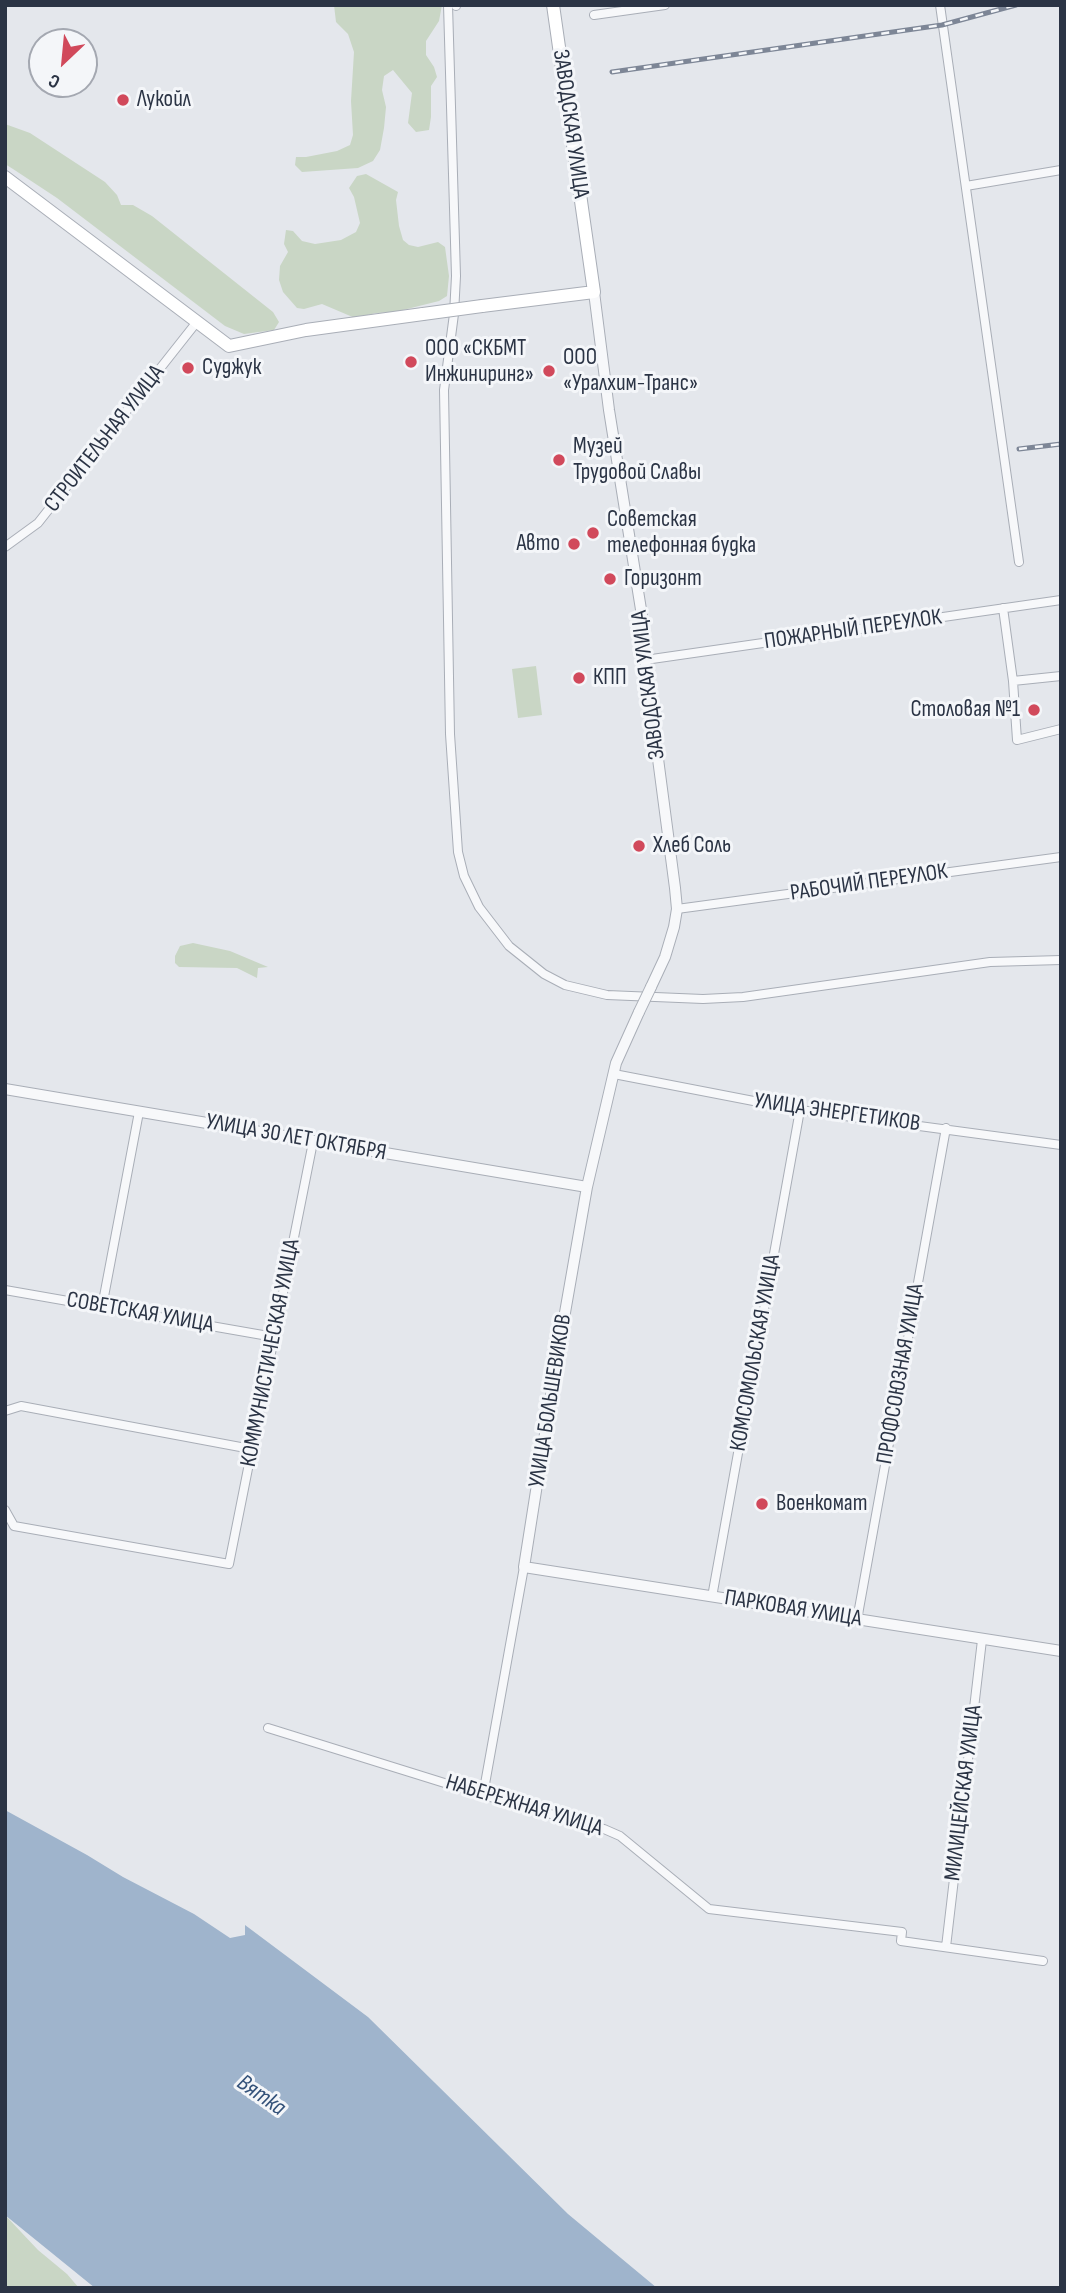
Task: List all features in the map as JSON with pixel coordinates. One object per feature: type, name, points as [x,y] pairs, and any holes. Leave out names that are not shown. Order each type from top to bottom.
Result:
[{"type":"main road","name":"ЗАВОДСКАЯ УЛИЦА","points":[[553,5],[594,292]]},
{"type":"main road","points":[[5,177],[229,346],[306,330],[594,292]]},
{"type":"street","points":[[448,5],[456,276],[444,399],[450,734],[458,852],[464,876],[479,907],[509,946],[544,974],[575,988],[607,995],[703,999],[743,997],[990,962],[1061,960]]},
{"type":"street","points":[[594,15],[664,5]]},
{"type":"street","points":[[940,5],[1019,562]]},
{"type":"street","points":[[966,186],[1061,170]]},
{"type":"street","name":"ЗАВОДСКАЯ УЛИЦА","points":[[594,292],[609,410],[643,622],[645,660],[677,909],[667,952],[639,1012]]},
{"type":"street","name":"СТРОИТЕЛЬНАЯ УЛИЦА","points":[[5,547],[38,523],[196,323]]},
{"type":"street","name":"ПОЖАРНЫЙ ПЕРЕУЛОК","points":[[645,660],[1061,600]]},
{"type":"street","points":[[1003,608],[1013,681],[1017,740],[1061,729]]},
{"type":"street","points":[[1013,681],[1061,676]]},
{"type":"street","name":"РАБОЧИЙ ПЕРЕУЛОК","points":[[677,909],[1061,857]]},
{"type":"street","name":"УЛИЦА БОЛЬШЕВИКОВ","points":[[482,1795],[524,1567],[587,1187],[614,1074],[639,1012]]},
{"type":"street","name":"УЛИЦА ЭНЕРГЕТИКОВ","points":[[614,1074],[800,1110],[1061,1145]]},
{"type":"street","name":"УЛИЦА 30 ЛЕТ ОКТЯБРЯ","points":[[5,1089],[587,1187]]},
{"type":"street","name":"КОМСОМОЛЬСКАЯ УЛИЦА","points":[[712,1597],[800,1110]]},
{"type":"street","points":[[102,1307],[139,1112]]},
{"type":"street","name":"ПРОФСОЮЗНАЯ УЛИЦА","points":[[857,1620],[946,1128]]},
{"type":"street","name":"КОММУНИСТИЧЕСКАЯ УЛИЦА","points":[[5,1510],[14,1525],[229,1564],[313,1142]]},
{"type":"street","name":"СОВЕТСКАЯ УЛИЦА","points":[[5,1290],[274,1337]]},
{"type":"street","points":[[5,1411],[21,1406],[251,1449]]},
{"type":"street","name":"ПАРКОВАЯ УЛИЦА","points":[[524,1567],[1061,1651]]},
{"type":"street","name":"МИЛИЦЕЙСКАЯ УЛИЦА","points":[[946,1947],[982,1640]]},
{"type":"street","name":"НАБЕРЕЖНАЯ УЛИЦА","points":[[268,1728],[482,1795],[591,1824],[620,1836],[709,1909],[902,1932],[901,1941],[1043,1961]]},
{"type":"green space","points":[[334,5],[442,5],[439,21],[426,41],[426,55],[437,77],[431,86],[429,130],[416,132],[408,123],[412,93],[393,70],[384,76],[384,128],[380,150],[373,161],[358,168],[302,172],[295,165],[296,157],[337,151],[350,145],[353,135],[351,101],[354,52],[348,34],[336,22]]},
{"type":"green space","points":[[5,124],[30,133],[105,182],[117,195],[121,205],[133,205],[152,216],[273,312],[279,322],[274,330],[244,334],[225,326],[57,198],[5,164]]},
{"type":"green space","points":[[366,174],[398,192],[396,200],[403,240],[418,247],[438,242],[445,247],[449,276],[447,296],[439,301],[395,312],[355,318],[322,304],[297,308],[283,292],[279,280],[280,266],[288,252],[284,244],[286,230],[293,231],[302,241],[315,244],[341,240],[356,232],[360,223],[349,188],[357,176]]},
{"type":"green space","points":[[536,666],[542,715],[518,718],[512,669]]},
{"type":"green space","points":[[193,943],[230,951],[268,967],[258,968],[257,978],[237,968],[179,967],[175,963],[175,956],[180,946]]},
{"type":"green space","points":[[5,2215],[38,2250],[67,2274],[79,2288],[5,2288]]},
{"type":"water","name":"Вятка","points":[[5,1810],[194,1914],[230,1938],[245,1935],[245,1925],[368,2017],[568,2214],[657,2288],[95,2288],[5,2215]]},
{"type":"railway","points":[[612,72],[942,25],[1016,5]]},
{"type":"railway","points":[[1019,449],[1061,444]]},
{"type":"place","name":"Лукойл","points":[[123,100]]},
{"type":"place","name":"ООО «СКБМТ Инжиниринг»","points":[[411,362]]},
{"type":"place","name":"Суджук","points":[[188,368]]},
{"type":"place","name":"ООО «Уралхим-Транс»","points":[[549,371]]},
{"type":"place","name":"Музей Трудовой Славы","points":[[559,460]]},
{"type":"place","name":"Советская телефонная будка","points":[[593,533]]},
{"type":"place","name":"Авто","points":[[574,544]]},
{"type":"place","name":"Горизонт","points":[[610,579]]},
{"type":"place","name":"КПП","points":[[579,678]]},
{"type":"place","name":"Столовая №1","points":[[1034,710]]},
{"type":"place","name":"Хлеб Соль","points":[[639,846]]},
{"type":"place","name":"Военкомат","points":[[762,1504]]}]
